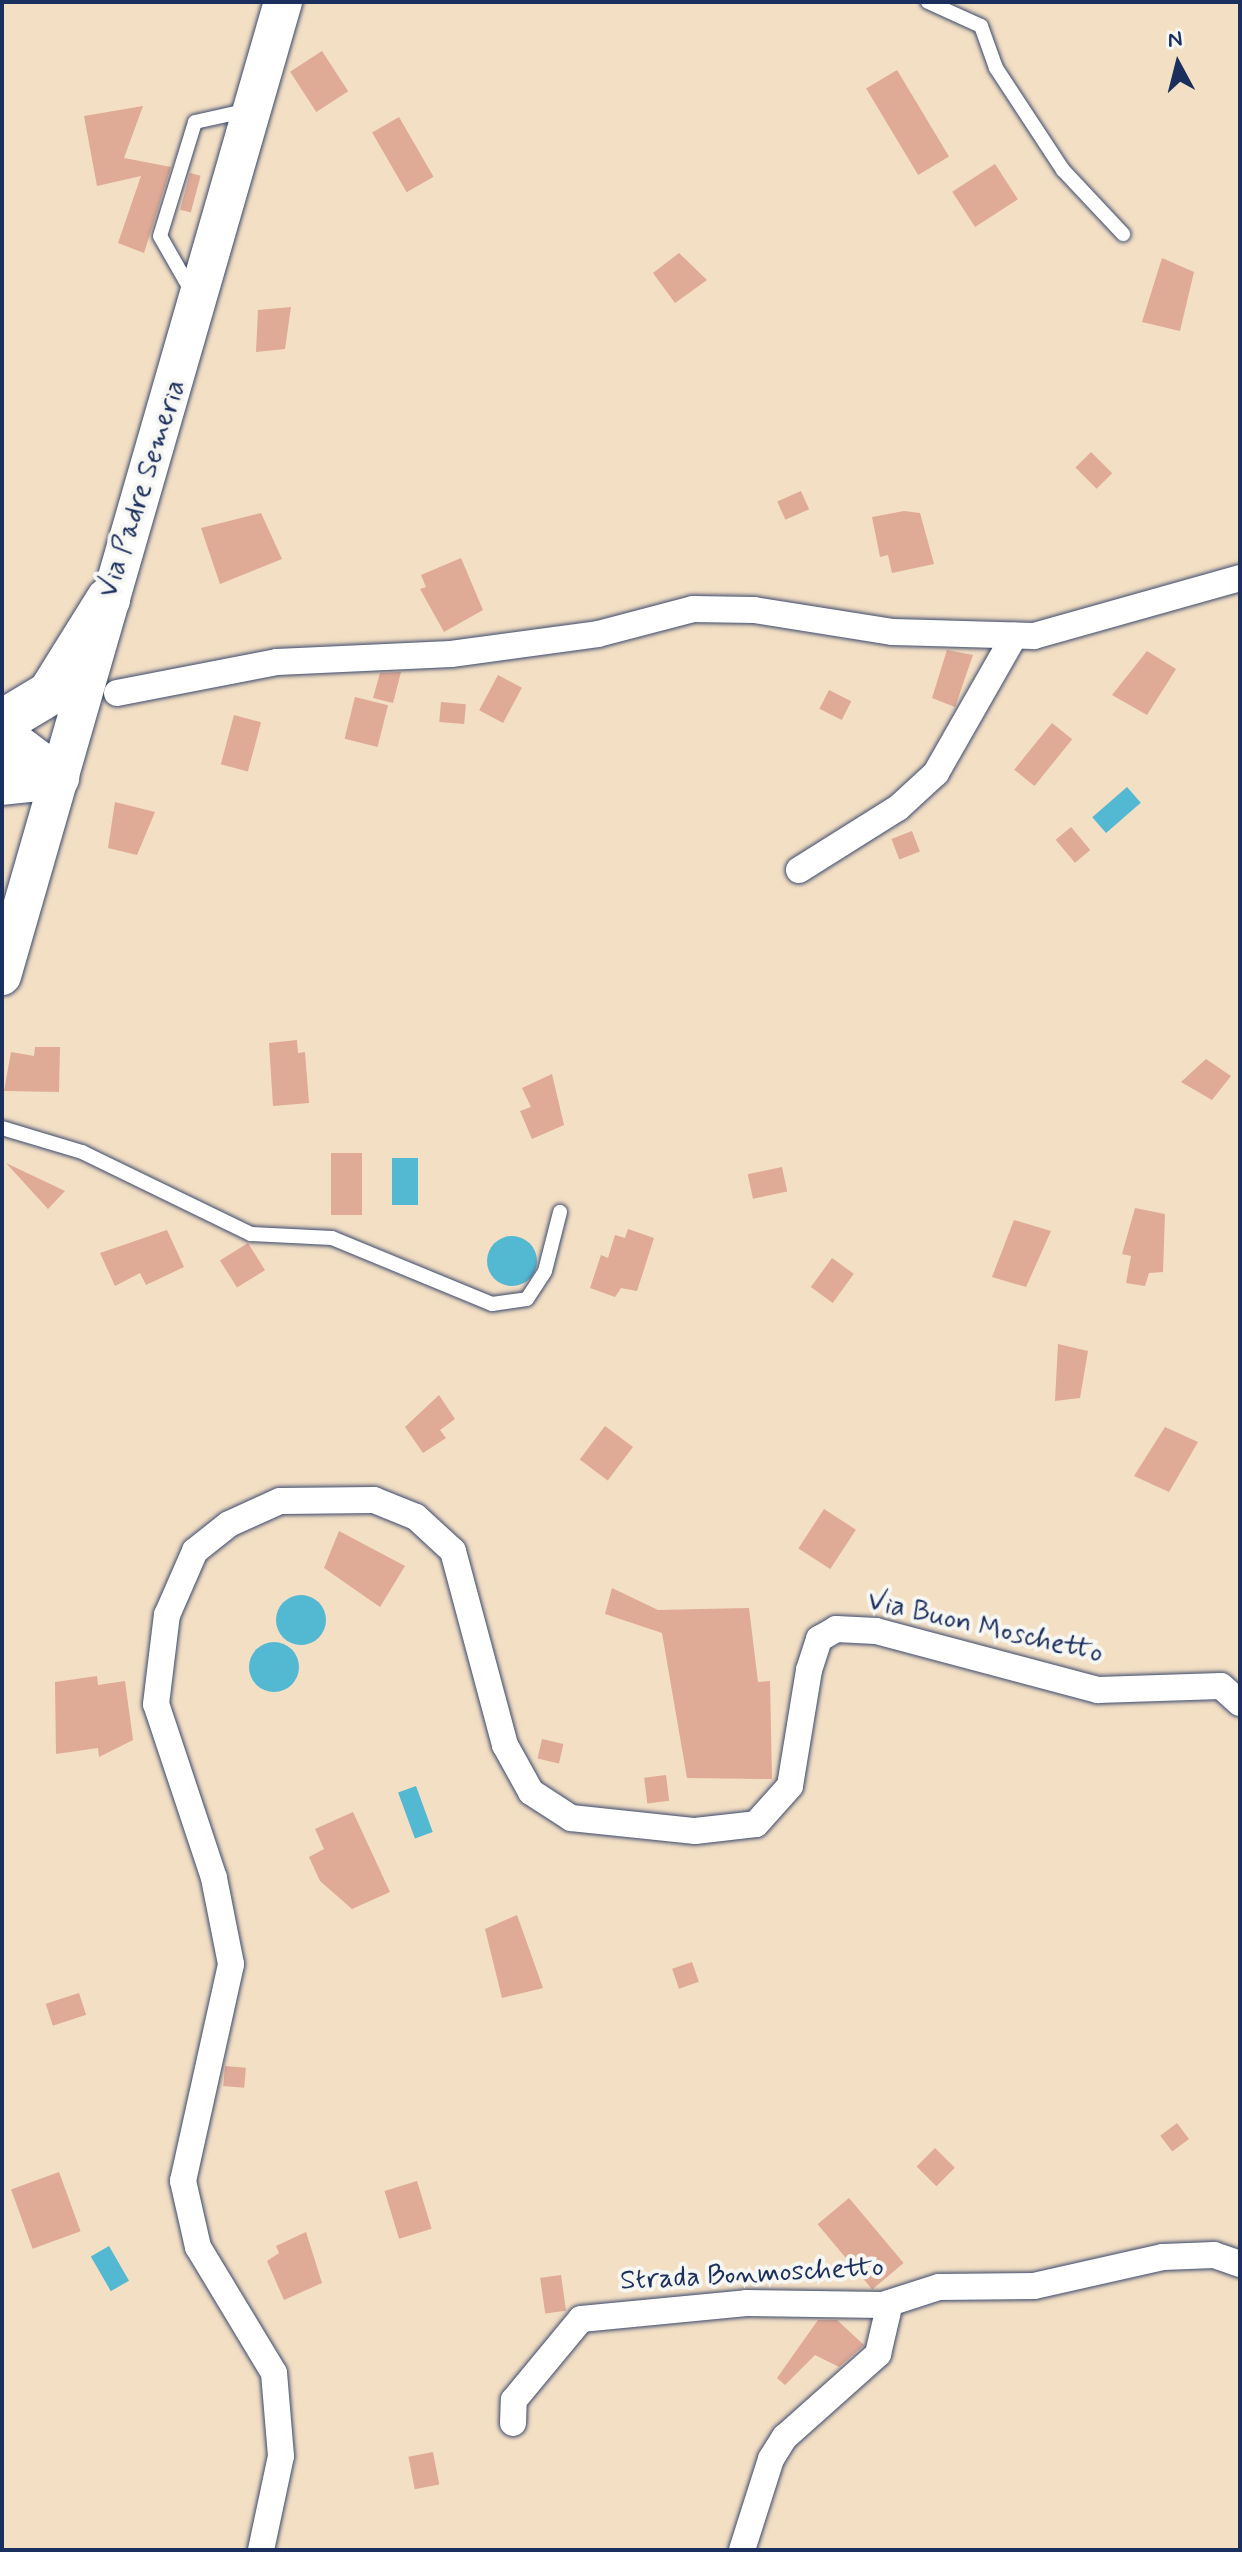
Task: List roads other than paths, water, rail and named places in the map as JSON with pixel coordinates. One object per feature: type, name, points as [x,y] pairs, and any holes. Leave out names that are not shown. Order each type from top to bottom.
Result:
[{"type":"highway","points":[[2,722],[50,693],[108,600]]},
{"type":"highway","points":[[2,736],[57,777]]},
{"type":"highway","points":[[2,783],[57,777]]},
{"type":"main road","name":"Via Padre Semeria","points":[[2,976],[108,600],[199,304],[283,2]]},
{"type":"street","points":[[117,693],[277,662],[451,654],[598,634],[693,609],[754,610],[893,632],[1014,636],[1072,628],[1240,578]]},
{"type":"street","points":[[799,870],[898,808],[936,773],[1014,636]]},
{"type":"street","name":"Via Buon Moschetto","points":[[261,2550],[281,2456],[274,2373],[198,2247],[183,2181],[231,1964],[214,1878],[156,1704],[167,1615],[195,1551],[229,1524],[280,1501],[374,1500],[416,1517],[453,1551],[505,1745],[531,1792],[571,1818],[695,1831],[756,1824],[790,1786],[809,1670],[819,1639],[836,1629],[876,1631],[1098,1690],[1221,1686],[1240,1703]]},
{"type":"street","name":"Strada Bonmoschetto","points":[[513,2423],[514,2400],[581,2319],[746,2303],[890,2303],[939,2287],[1034,2286],[1163,2257],[1214,2255],[1240,2264]]},
{"type":"street","points":[[742,2550],[771,2459],[785,2437],[878,2354],[890,2303]]},
{"type":"lane","points":[[928,2],[981,26],[996,68],[1063,170],[1123,234]]},
{"type":"lane","points":[[199,304],[160,236],[195,122],[253,109]]},
{"type":"lane","points":[[2,1128],[82,1152],[251,1234],[332,1238],[492,1304],[527,1299],[545,1271],[560,1212]]},
{"type":"water","points":[[1127,787],[1141,803],[1106,833],[1092,817]]},
{"type":"water","points":[[392,1158],[418,1158],[418,1205],[392,1205]]},
{"type":"water","points":[[512,1236],[529,1244],[537,1261],[529,1278],[512,1286],[495,1278],[487,1261],[495,1244]]},
{"type":"water","points":[[301,1595],[318,1603],[326,1620],[318,1637],[301,1645],[284,1637],[276,1620],[284,1603]]},
{"type":"water","points":[[274,1642],[291,1650],[299,1667],[291,1684],[274,1692],[257,1684],[249,1667],[257,1650]]},
{"type":"water","points":[[416,1786],[433,1832],[415,1839],[398,1792]]},
{"type":"water","points":[[109,2246],[129,2281],[111,2291],[91,2256]]}]
